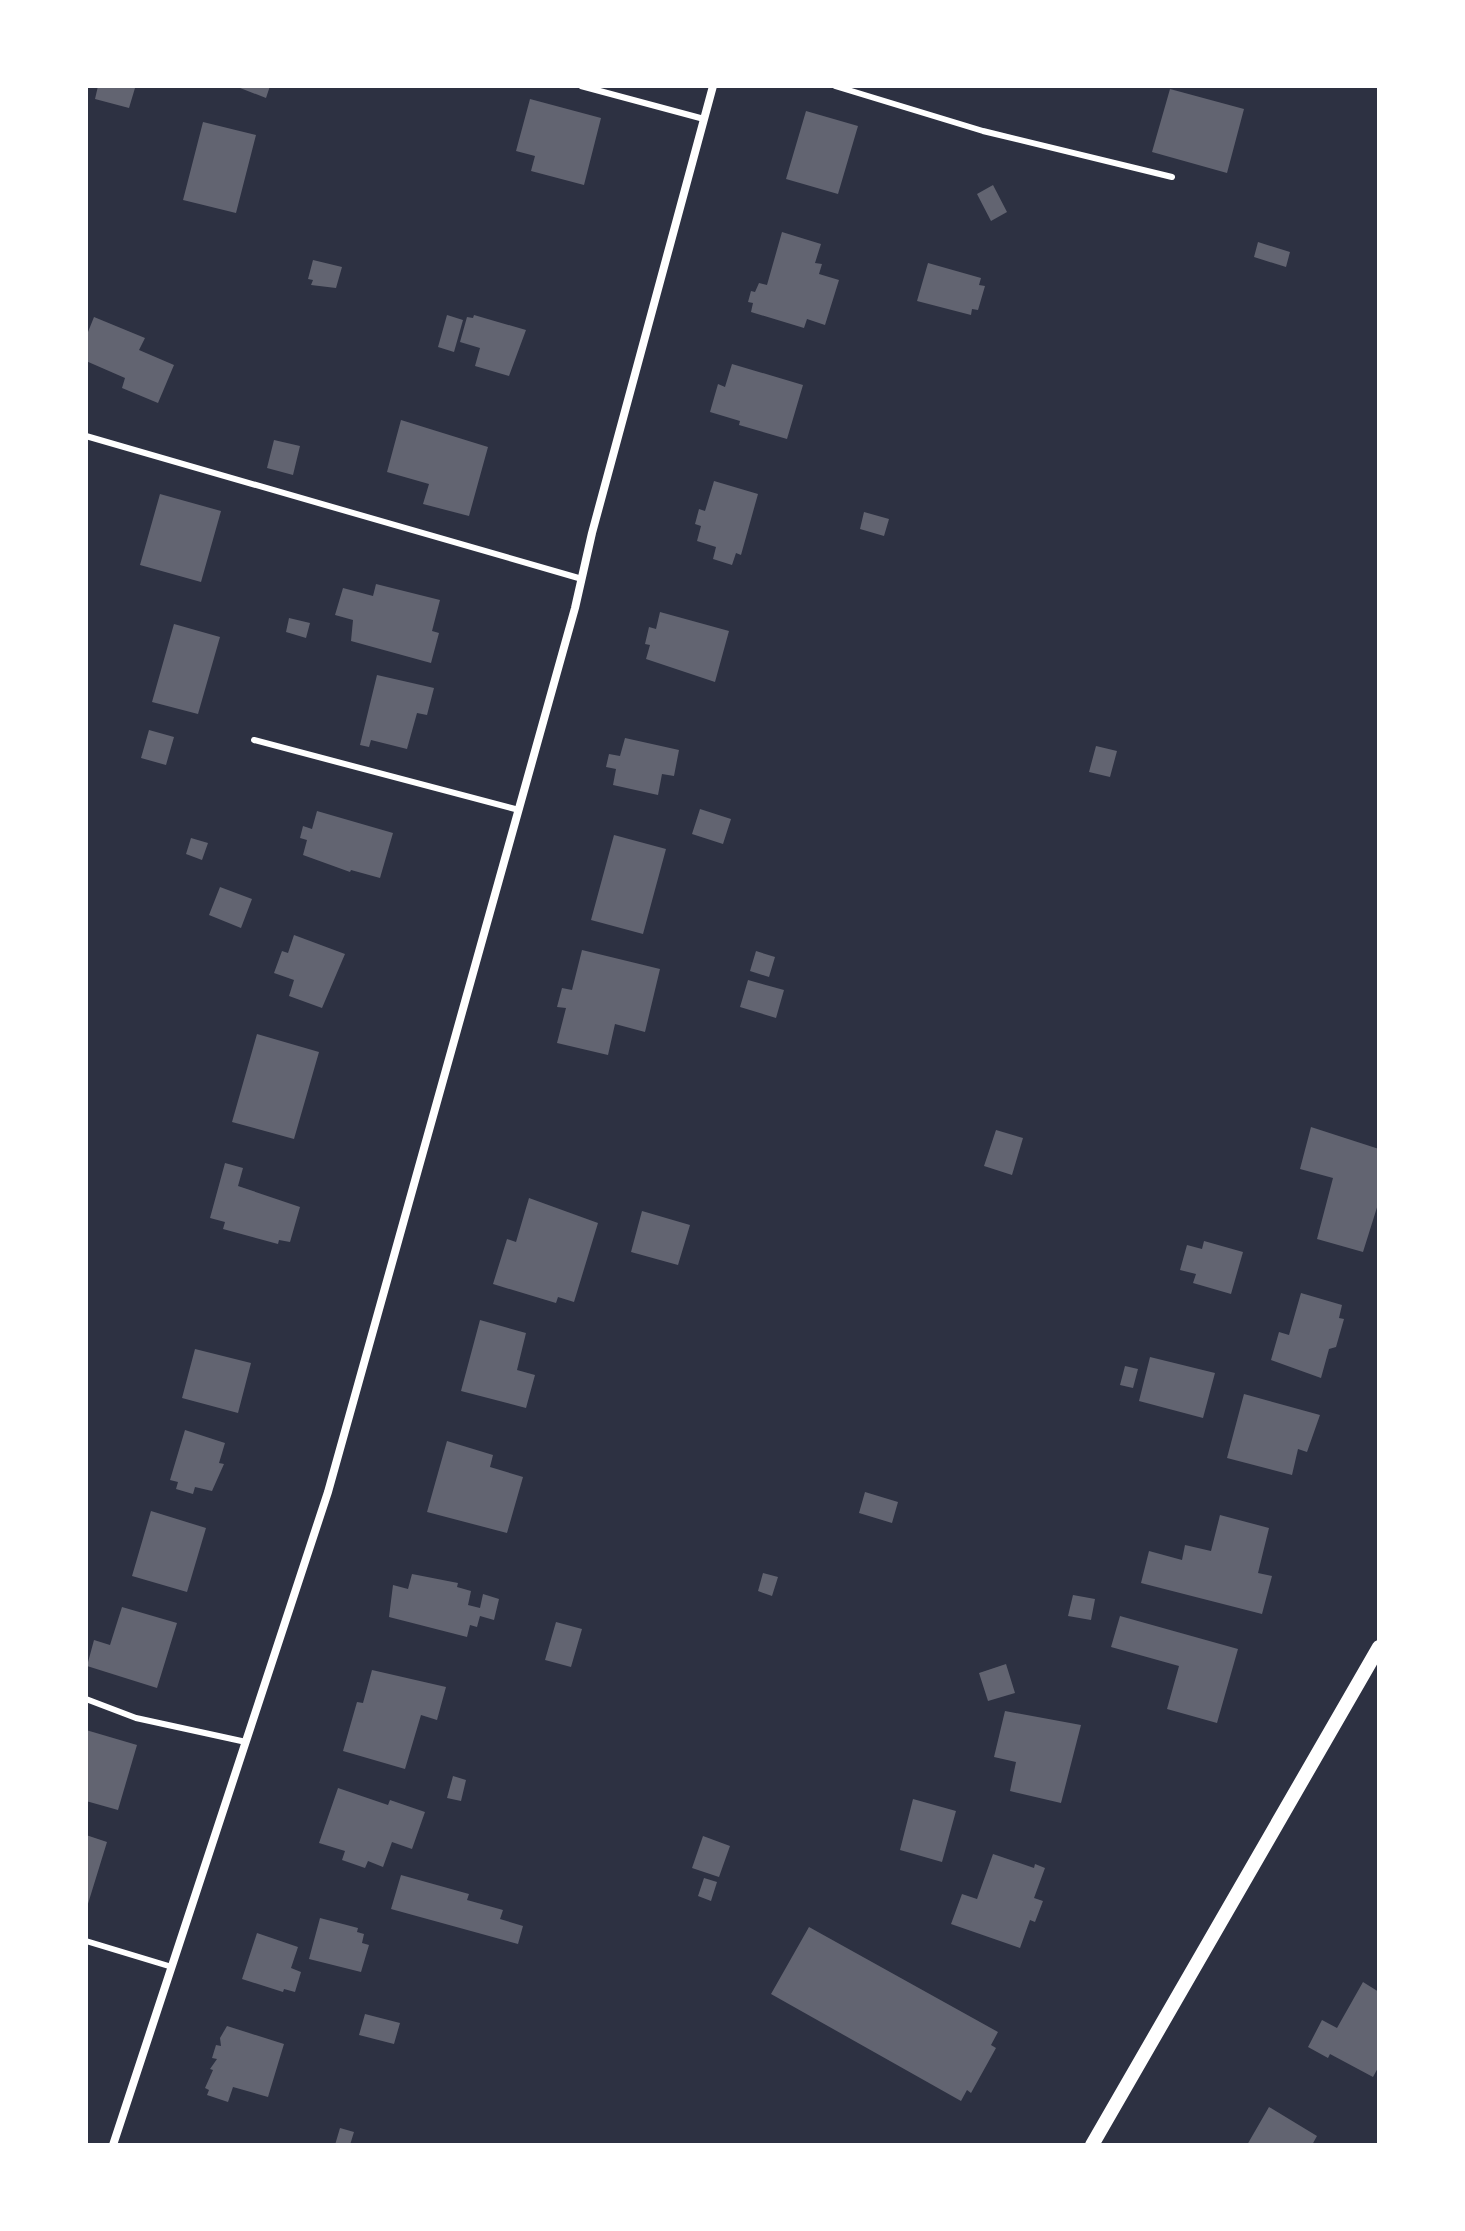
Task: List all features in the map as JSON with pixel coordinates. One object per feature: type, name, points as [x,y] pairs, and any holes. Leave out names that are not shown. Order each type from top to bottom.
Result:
[{"type":"street","points":[[113,2145],[328,1492],[519,810],[713,86]]},
{"type":"street","points":[[1092,2145],[1379,1647]]},
{"type":"lane","points":[[581,86],[704,119]]},
{"type":"lane","points":[[835,86],[983,131],[1172,177]]},
{"type":"lane","points":[[86,436],[582,579]]},
{"type":"lane","points":[[254,740],[519,810]]},
{"type":"lane","points":[[86,1699],[136,1718],[246,1742]]},
{"type":"lane","points":[[86,1941],[172,1967]]},
{"type":"building","points":[[98,86],[135,88],[129,108],[95,99]]},
{"type":"building","points":[[235,86],[270,86],[266,98]]},
{"type":"building","points":[[1170,89],[1244,109],[1227,173],[1152,152]]},
{"type":"building","points":[[530,99],[601,118],[584,185],[531,171],[535,156],[516,151]]},
{"type":"building","points":[[806,111],[858,126],[838,194],[786,179]]},
{"type":"building","points":[[203,122],[256,135],[236,213],[183,200]]},
{"type":"building","points":[[993,185],[1007,212],[991,221],[977,194]]},
{"type":"building","points":[[782,232],[821,244],[815,263],[822,264],[819,274],[839,280],[825,325],[807,319],[804,328],[751,312],[753,303],[748,302],[751,291],[755,292],[759,283],[767,285]]},
{"type":"building","points":[[1258,242],[1290,252],[1286,267],[1254,257]]},
{"type":"building","points":[[313,260],[342,267],[336,288],[311,285],[313,280],[308,279]]},
{"type":"building","points":[[928,263],[981,278],[979,285],[985,286],[978,310],[972,309],[971,315],[917,301]]},
{"type":"building","points":[[447,315],[463,320],[454,352],[438,347]]},
{"type":"building","points":[[474,315],[526,330],[509,376],[475,366],[480,348],[460,342],[467,317],[473,318]]},
{"type":"building","points":[[94,317],[145,338],[139,350],[174,365],[158,403],[122,388],[125,378],[86,361],[86,337]]},
{"type":"building","points":[[732,364],[803,385],[787,439],[739,425],[740,421],[710,412],[718,384],[725,387]]},
{"type":"building","points":[[401,420],[488,447],[469,516],[423,504],[429,484],[387,472]]},
{"type":"building","points":[[274,440],[300,446],[293,475],[267,468]]},
{"type":"building","points":[[714,481],[758,494],[741,555],[736,553],[732,565],[713,559],[716,547],[697,541],[701,526],[695,524],[699,509],[705,511]]},
{"type":"building","points":[[160,494],[221,511],[201,582],[140,565]]},
{"type":"building","points":[[864,512],[889,519],[884,536],[860,529]]},
{"type":"building","points":[[376,584],[440,600],[432,631],[439,633],[431,663],[351,641],[353,620],[335,615],[343,588],[373,596]]},
{"type":"building","points":[[660,612],[729,631],[715,682],[646,659],[650,645],[645,644],[649,627],[656,629]]},
{"type":"building","points":[[289,618],[310,623],[306,638],[286,632]]},
{"type":"building","points":[[174,624],[220,637],[198,714],[152,702]]},
{"type":"building","points":[[377,675],[434,688],[427,715],[417,713],[407,749],[371,740],[369,747],[360,745]]},
{"type":"building","points":[[149,730],[174,737],[166,765],[141,758]]},
{"type":"building","points":[[625,738],[679,750],[674,776],[662,774],[658,795],[613,785],[616,769],[606,767],[609,754],[620,756]]},
{"type":"building","points":[[1096,746],[1117,751],[1110,777],[1089,772]]},
{"type":"building","points":[[700,809],[731,819],[723,844],[692,834]]},
{"type":"building","points":[[317,811],[393,833],[380,878],[350,872],[303,855],[307,840],[300,838],[303,826],[312,829]]},
{"type":"building","points":[[614,835],[666,849],[643,934],[591,920]]},
{"type":"building","points":[[191,838],[208,843],[202,860],[186,854]]},
{"type":"building","points":[[220,887],[252,899],[241,928],[209,915]]},
{"type":"building","points":[[294,935],[345,954],[322,1008],[289,996],[294,980],[274,973],[282,951],[288,953]]},
{"type":"building","points":[[582,950],[660,969],[645,1032],[615,1024],[608,1055],[557,1043],[566,1008],[557,1007],[562,988],[572,990]]},
{"type":"building","points":[[756,951],[775,957],[769,977],[750,971]]},
{"type":"building","points":[[748,980],[784,990],[776,1018],[740,1007]]},
{"type":"building","points":[[257,1034],[319,1052],[294,1139],[232,1122]]},
{"type":"building","points":[[1311,1127],[1379,1149],[1379,1201],[1363,1252],[1317,1239],[1333,1178],[1300,1169]]},
{"type":"building","points":[[996,1130],[1023,1138],[1012,1175],[984,1166]]},
{"type":"building","points":[[225,1163],[243,1168],[238,1186],[300,1207],[290,1242],[279,1240],[278,1244],[223,1229],[225,1222],[210,1218]]},
{"type":"building","points":[[529,1198],[598,1223],[574,1302],[558,1297],[556,1303],[493,1284],[507,1239],[516,1242]]},
{"type":"building","points":[[642,1211],[690,1225],[678,1265],[631,1252]]},
{"type":"building","points":[[1204,1241],[1243,1252],[1231,1294],[1193,1283],[1196,1274],[1180,1270],[1187,1245],[1202,1249]]},
{"type":"building","points":[[1301,1293],[1342,1305],[1339,1318],[1344,1319],[1336,1347],[1329,1349],[1321,1378],[1271,1360],[1279,1332],[1289,1335]]},
{"type":"building","points":[[480,1320],[526,1333],[517,1370],[535,1375],[526,1408],[461,1391]]},
{"type":"building","points":[[195,1349],[251,1363],[238,1413],[182,1398]]},
{"type":"building","points":[[1150,1357],[1215,1373],[1203,1418],[1139,1401]]},
{"type":"building","points":[[1125,1366],[1138,1369],[1133,1388],[1120,1385]]},
{"type":"building","points":[[1244,1394],[1320,1415],[1307,1452],[1298,1449],[1292,1475],[1227,1458]]},
{"type":"building","points":[[185,1430],[225,1443],[219,1463],[224,1464],[212,1491],[195,1487],[193,1494],[176,1489],[178,1482],[170,1480]]},
{"type":"building","points":[[447,1441],[493,1455],[490,1467],[523,1477],[507,1533],[427,1512]]},
{"type":"building","points":[[865,1492],[898,1502],[892,1523],[859,1513]]},
{"type":"building","points":[[151,1511],[206,1528],[187,1592],[132,1576]]},
{"type":"building","points":[[1220,1515],[1269,1528],[1258,1573],[1272,1576],[1262,1614],[1141,1583],[1149,1551],[1182,1560],[1185,1545],[1211,1551]]},
{"type":"building","points":[[763,1573],[778,1577],[772,1596],[758,1591]]},
{"type":"building","points":[[412,1574],[458,1583],[457,1587],[471,1591],[468,1605],[480,1608],[483,1594],[499,1599],[494,1620],[480,1616],[477,1627],[470,1625],[467,1637],[389,1617],[393,1585],[408,1589]]},
{"type":"building","points":[[1073,1595],[1095,1599],[1091,1620],[1068,1616]]},
{"type":"building","points":[[122,1607],[177,1623],[157,1688],[87,1666],[94,1640],[110,1645]]},
{"type":"building","points":[[1120,1616],[1238,1649],[1217,1723],[1167,1709],[1179,1666],[1111,1647]]},
{"type":"building","points":[[556,1622],[582,1629],[571,1667],[545,1660]]},
{"type":"building","points":[[1006,1664],[1015,1693],[988,1701],[979,1673]]},
{"type":"building","points":[[372,1670],[446,1687],[437,1720],[421,1715],[405,1769],[343,1751],[357,1702],[363,1703]]},
{"type":"building","points":[[1005,1711],[1081,1725],[1061,1803],[1010,1791],[1016,1762],[994,1757]]},
{"type":"building","points":[[86,1730],[137,1745],[118,1810],[86,1801]]},
{"type":"building","points":[[453,1776],[466,1780],[461,1801],[447,1798]]},
{"type":"building","points":[[338,1788],[388,1805],[390,1800],[425,1812],[412,1849],[392,1842],[383,1867],[368,1861],[365,1868],[342,1860],[345,1851],[319,1843]]},
{"type":"building","points":[[913,1799],[956,1811],[942,1862],[900,1850]]},
{"type":"building","points":[[86,1835],[107,1842],[87,1907],[86,1907]]},
{"type":"building","points":[[703,1836],[730,1846],[719,1877],[692,1868]]},
{"type":"building","points":[[993,1854],[1034,1868],[1035,1864],[1045,1868],[1034,1898],[1043,1901],[1035,1922],[1030,1920],[1020,1948],[951,1924],[962,1894],[977,1899]]},
{"type":"building","points":[[401,1875],[469,1894],[467,1900],[503,1910],[500,1919],[523,1926],[518,1944],[391,1909]]},
{"type":"building","points":[[704,1878],[717,1882],[711,1901],[698,1896]]},
{"type":"building","points":[[320,1918],[358,1928],[357,1932],[364,1934],[362,1943],[369,1945],[361,1972],[309,1959]]},
{"type":"building","points":[[809,1927],[998,2032],[991,2045],[996,2048],[971,2093],[967,2090],[961,2101],[771,1994]]},
{"type":"building","points":[[257,1933],[298,1947],[291,1968],[301,1972],[295,1992],[284,1989],[283,1992],[242,1979]]},
{"type":"building","points":[[1363,1982],[1379,1992],[1379,2066],[1373,2077],[1330,2054],[1328,2058],[1308,2047],[1322,2020],[1337,2028]]},
{"type":"building","points":[[365,2014],[400,2023],[394,2044],[359,2035]]},
{"type":"building","points":[[227,2026],[284,2044],[268,2097],[233,2087],[228,2102],[207,2095],[209,2090],[205,2088],[213,2070],[210,2069],[217,2059],[212,2058],[216,2045],[221,2046],[220,2038]]},
{"type":"building","points":[[1269,2107],[1317,2136],[1312,2145],[1247,2145]]},
{"type":"building","points":[[340,2128],[354,2132],[350,2145],[335,2145]]}]
